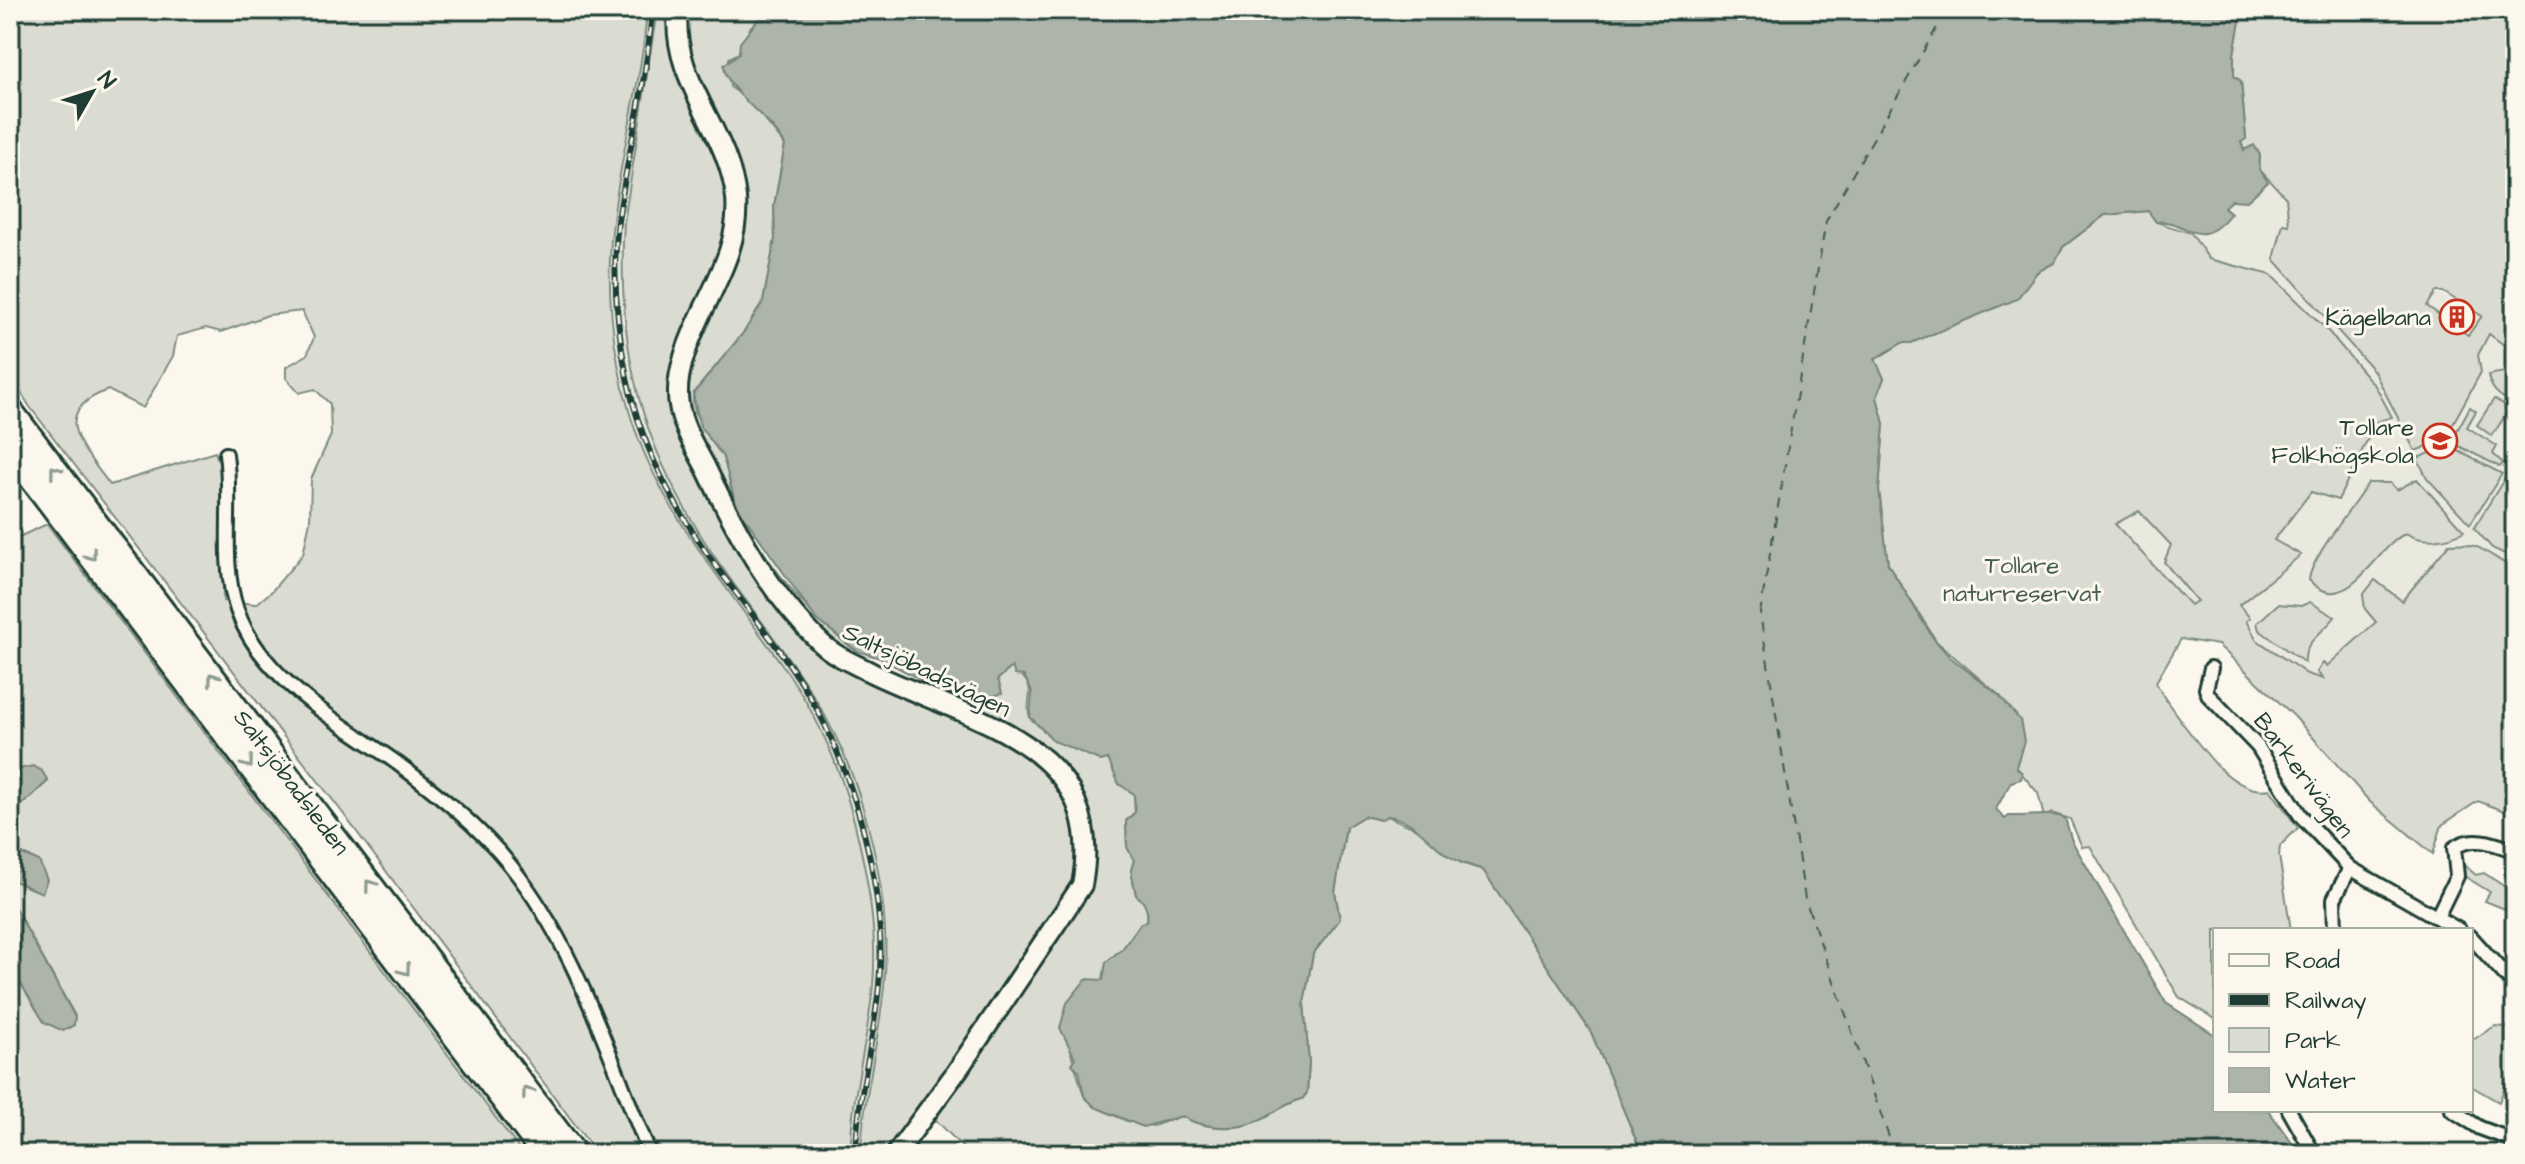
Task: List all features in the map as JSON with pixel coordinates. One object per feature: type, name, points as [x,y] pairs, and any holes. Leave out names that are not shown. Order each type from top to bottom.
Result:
[{"type":"highway","name":"Saltsjöbadsleden","points":[[10,411],[574,1154]]},
{"type":"highway","name":"Saltsjöbadsleden","points":[[10,449],[545,1154]]},
{"type":"street","name":"Saltsjöbadsvägen","points":[[678,10],[676,37],[682,65],[722,147],[736,209],[729,255],[684,357],[677,385],[679,407],[733,524],[759,567],[822,645],[1045,757],[1066,778],[1084,822],[1086,863],[1082,885],[957,1071],[896,1154]]},
{"type":"street","points":[[226,454],[231,511],[228,556],[236,607],[245,631],[287,681],[431,789],[509,864],[564,949],[650,1154]]},
{"type":"street","name":"Barkerivägen","points":[[2211,668],[2206,689],[2209,696],[2258,747],[2300,815],[2350,868],[2456,928]]},
{"type":"street","points":[[2437,917],[2457,876],[2454,848],[2460,843],[2481,841],[2515,851]]},
{"type":"street","points":[[2335,928],[2334,899],[2350,868]]},
{"type":"street","points":[[2473,939],[2515,986]]},
{"type":"street","points":[[2290,1112],[2293,1123],[2314,1154]]},
{"type":"street","points":[[2455,1112],[2480,1128],[2515,1141]]},
{"type":"shaded area","points":[[647,10],[657,10],[655,34],[624,222],[622,254],[628,358],[640,407],[813,691],[844,751],[860,797],[872,845],[885,933],[884,986],[861,1154],[851,1154],[850,1126],[873,986],[861,849],[849,801],[819,727],[671,507],[642,449],[618,362],[611,298],[613,221]]},
{"type":"shaded area","name":"Tollare Folkhögskola","points":[[2268,182],[2286,198],[2436,292],[2515,330],[2515,713],[2339,683],[2307,674],[2257,640],[2196,612],[2114,523],[2139,511],[2171,545],[2266,550],[2312,491],[2338,500],[2376,422],[2392,417],[2376,387],[2328,331],[2271,275],[2209,259],[2191,233],[2205,233],[2232,200],[2247,201]]},
{"type":"green space","points":[[10,10],[647,10],[611,245],[610,293],[619,367],[630,414],[658,482],[695,544],[808,705],[830,750],[847,797],[867,880],[874,950],[873,985],[853,1112],[851,1154],[597,1154],[339,808],[30,407],[10,375]],"holes":[[[302,311],[314,337],[307,355],[286,367],[286,378],[299,393],[315,389],[330,404],[331,435],[311,479],[310,521],[303,554],[271,592],[256,604],[223,601],[222,470],[215,452],[110,485],[76,433],[78,409],[89,399],[108,390],[143,408],[173,356],[177,336],[206,328],[221,332],[268,315]]]},
{"type":"green space","points":[[657,10],[672,10],[725,173],[728,232],[670,391],[725,522],[842,667],[1032,754],[1052,771],[1077,821],[1078,883],[895,1147],[886,1154],[861,1154],[882,1007],[885,938],[877,865],[859,795],[821,708],[733,583],[679,498],[643,413],[632,369],[625,323],[624,222]]},
{"type":"green space","points":[[683,10],[775,10],[773,15],[751,26],[739,53],[729,58],[730,87],[748,99],[785,145],[774,206],[775,239],[763,302],[744,332],[693,394],[695,413],[724,459],[734,501],[747,526],[804,604],[857,651],[851,658],[826,640],[805,619],[769,570],[685,410],[684,383],[696,338],[742,228],[686,64]]},
{"type":"green space","points":[[2242,10],[2515,10],[2515,353],[2489,334],[2478,355],[2481,372],[2444,440],[2415,451],[2374,371],[2274,259],[2283,224],[2289,225],[2286,198],[2259,169],[2260,155],[2244,150],[2241,142],[2246,138],[2241,81],[2234,76],[2234,54]],"holes":[[[2436,292],[2443,292],[2482,316],[2468,335],[2427,306]]]},
{"type":"green space","name":"Tollare naturreservat","points":[[2149,211],[2156,222],[2191,233],[2209,259],[2271,275],[2328,331],[2376,387],[2392,417],[2376,422],[2338,500],[2311,492],[2274,540],[2301,555],[2239,605],[2250,618],[2246,621],[2257,640],[2307,674],[2323,679],[2317,672],[2323,663],[2327,666],[2376,622],[2365,609],[2363,595],[2375,580],[2402,601],[2449,544],[2460,543],[2484,550],[2515,569],[2515,815],[2478,801],[2442,825],[2433,854],[2369,801],[2294,716],[2218,645],[2181,639],[2156,682],[2166,701],[2218,766],[2246,786],[2257,790],[2270,789],[2298,828],[2280,846],[2279,856],[2291,928],[2213,928],[2213,1018],[2179,997],[2090,846],[2082,847],[2070,819],[2052,813],[2044,817],[2038,793],[2016,767],[2021,750],[2000,696],[1937,642],[1888,564],[1879,490],[1884,424],[1877,397],[1884,378],[1873,361],[1902,343],[1911,343],[2016,299],[2037,272],[2054,263],[2063,247],[2105,215]],"holes":[[[2139,511],[2171,545],[2164,562],[2197,601],[2190,605],[2115,524]]]},
{"type":"green space","points":[[2504,372],[2515,379],[2514,405],[2497,393],[2489,381],[2488,375]]},
{"type":"green space","points":[[2494,399],[2510,408],[2492,436],[2477,425]]},
{"type":"green space","points":[[2470,407],[2476,411],[2467,427],[2497,446],[2493,454],[2503,463],[2500,467],[2457,445],[2454,436]]},
{"type":"green space","points":[[2449,446],[2502,474],[2470,524],[2427,478],[2417,458]]},
{"type":"green space","points":[[2508,473],[2515,477],[2515,505],[2506,526],[2515,530],[2515,559],[2492,548],[2474,528]]},
{"type":"green space","points":[[2417,479],[2464,531],[2435,540],[2419,539],[2406,533],[2394,541],[2360,578],[2335,592],[2323,590],[2309,580],[2317,559],[2368,483],[2390,483],[2397,490]]},
{"type":"green space","points":[[47,524],[523,1154],[10,1154],[10,966],[44,1021],[73,1025],[75,1016],[10,899],[10,879],[32,889],[39,861],[10,849],[10,816],[48,781],[33,767],[10,771],[10,541]]},
{"type":"green space","points":[[2310,602],[2335,617],[2310,643],[2305,663],[2259,630],[2257,623],[2278,604],[2301,606]]},
{"type":"green space","points":[[1012,667],[1027,682],[1030,718],[1054,740],[1108,758],[1115,775],[1134,794],[1135,812],[1126,821],[1127,847],[1134,860],[1131,870],[1136,895],[1146,907],[1147,922],[1141,923],[1123,948],[1107,962],[1103,980],[1098,983],[1071,1053],[1084,1096],[1095,1107],[1127,1121],[1153,1126],[1182,1116],[1215,1127],[1234,1127],[1257,1121],[1302,1099],[1307,1093],[1309,1062],[1304,1003],[1313,954],[1340,919],[1335,892],[1346,827],[1364,816],[1380,820],[1387,816],[1422,831],[1461,863],[1483,870],[1591,1032],[1642,1154],[969,1154],[933,1117],[1090,887],[1093,870],[1090,815],[1076,782],[1051,756],[984,720],[983,701],[996,698],[998,679]]},
{"type":"green space","points":[[2464,865],[2476,875],[2484,873],[2513,892],[2515,889],[2515,901],[2505,909],[2485,901],[2490,892],[2461,874]]},
{"type":"green space","points":[[2495,1026],[2515,1028],[2515,1063],[2499,1102],[2473,1087],[2473,1040]]},
{"type":"water","points":[[775,10],[2242,10],[2234,54],[2234,76],[2241,81],[2246,139],[2241,142],[2244,150],[2254,145],[2260,155],[2259,169],[2268,182],[2247,201],[2232,200],[2224,207],[2231,213],[2210,232],[2193,232],[2167,222],[2156,222],[2148,211],[2105,215],[2063,247],[2054,263],[2037,272],[2017,299],[1911,343],[1902,343],[1875,359],[1884,378],[1877,397],[1884,424],[1879,490],[1888,564],[1933,638],[1950,657],[2000,696],[2020,720],[2024,741],[2016,767],[2022,773],[2021,779],[2011,782],[1996,809],[2005,819],[2009,816],[2045,815],[2065,818],[2072,841],[2166,1003],[2213,1034],[2213,1112],[2269,1112],[2300,1154],[1642,1154],[1591,1032],[1483,870],[1451,858],[1413,826],[1387,816],[1381,820],[1364,816],[1346,827],[1335,892],[1340,919],[1313,954],[1304,1003],[1309,1062],[1307,1093],[1302,1099],[1250,1124],[1233,1127],[1206,1125],[1182,1116],[1143,1127],[1095,1107],[1084,1096],[1079,1071],[1072,1064],[1075,1058],[1060,1028],[1067,1003],[1086,979],[1103,980],[1106,962],[1123,948],[1141,923],[1147,922],[1146,907],[1136,895],[1131,870],[1134,860],[1127,847],[1126,821],[1135,812],[1134,794],[1119,784],[1108,759],[1101,761],[1054,741],[1030,717],[1032,692],[1024,676],[1015,675],[1012,667],[998,679],[1002,693],[983,701],[962,699],[880,658],[857,651],[816,619],[736,505],[723,457],[700,426],[693,394],[744,332],[763,302],[775,239],[774,206],[785,145],[732,85],[724,65],[739,53],[740,43],[760,17],[773,15]]},
{"type":"water","points":[[33,766],[42,771],[48,781],[10,816],[10,771]]},
{"type":"water","points":[[10,849],[39,861],[47,880],[42,893],[10,879]]},
{"type":"water","points":[[10,899],[75,1017],[74,1025],[63,1031],[44,1022],[10,966]]},
{"type":"ferry route","points":[[1895,1154],[1805,899],[1760,613],[1826,221],[1947,10]]},
{"type":"railway","points":[[652,10],[616,240],[616,300],[623,359],[634,407],[668,490],[698,541],[805,689],[838,754],[860,818],[875,886],[880,953],[877,1006],[859,1111],[856,1154]]},
{"type":"place","name":"Kägelbana","points":[[2457,317]]},
{"type":"place","name":"Tollare Folkhögskola","points":[[2440,441]]}]
